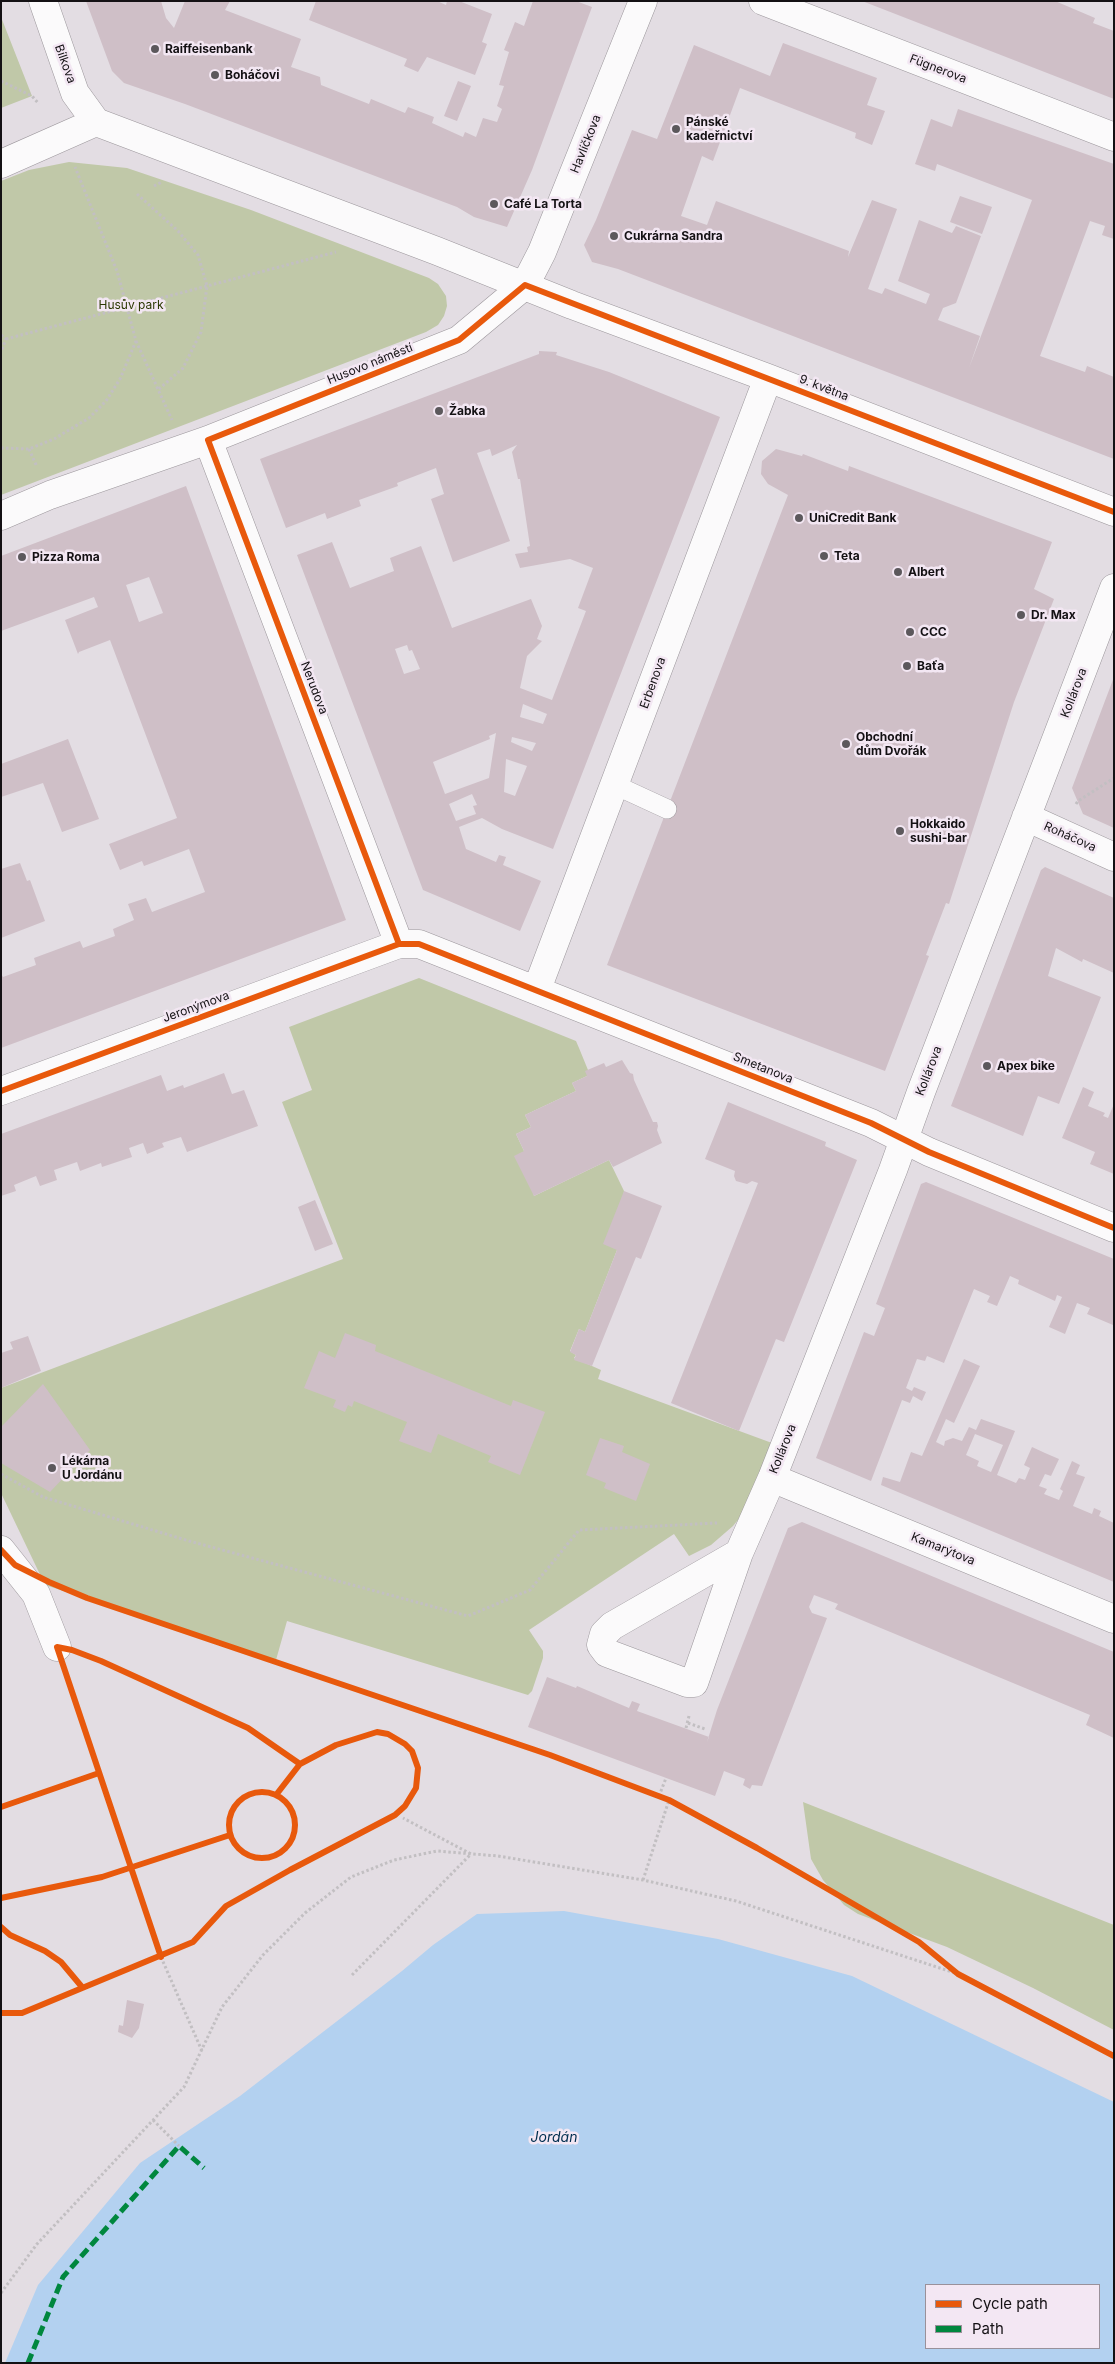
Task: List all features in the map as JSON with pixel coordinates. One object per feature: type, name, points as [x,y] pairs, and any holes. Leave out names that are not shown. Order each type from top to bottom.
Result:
[{"type":"street","name":"Bílkova","points":[[42,1],[75,93],[96,122]]},
{"type":"street","name":"Havlíčkova","points":[[525,285],[542,252],[643,1]]},
{"type":"street","name":"Fügnerova","points":[[763,1],[1114,137]]},
{"type":"street","points":[[1,164],[96,122],[525,285]]},
{"type":"street","name":"9. května","points":[[525,285],[572,305],[768,378],[1114,512]]},
{"type":"street","name":"Husovo náměstí","points":[[1,516],[50,495],[208,440],[459,340],[525,285]]},
{"type":"street","name":"Erbenova","points":[[537,989],[768,378]]},
{"type":"street","name":"Nerudova","points":[[208,440],[399,944]]},
{"type":"street","name":"Kollárova","points":[[739,1553],[612,1626],[604,1634],[601,1645],[607,1654],[687,1683],[694,1683],[739,1553],[772,1478],[904,1139],[1114,588]]},
{"type":"street","name":"Roháčova","points":[[1026,817],[1114,857]]},
{"type":"street","name":"Smetanova","points":[[399,944],[419,944],[440,950],[871,1123],[904,1139],[1114,1228]]},
{"type":"street","name":"Jeronýmova","points":[[1,1090],[399,944]]},
{"type":"street","name":"Kamarýtova","points":[[772,1478],[1114,1620]]},
{"type":"street","points":[[8,1557],[36,1594],[57,1647]]},
{"type":"lane","points":[[615,785],[667,808]]},
{"type":"path","points":[[1,81],[32,96],[39,104]]},
{"type":"path","points":[[74,166],[117,271],[136,341],[175,427]]},
{"type":"path","points":[[137,194],[178,231],[198,255],[206,286],[201,332],[183,368],[159,389]]},
{"type":"path","points":[[6,340],[336,252]]},
{"type":"path","points":[[1,335],[6,340]]},
{"type":"path","points":[[1,352],[6,340]]},
{"type":"path","points":[[1,448],[29,449],[54,440],[89,418],[106,400],[120,379],[136,341]]},
{"type":"path","points":[[1078,801],[1114,778]]},
{"type":"path","points":[[1,1474],[44,1497],[189,1541],[468,1616],[530,1590],[579,1530],[752,1522]]},
{"type":"path","points":[[688,1723],[705,1728]]},
{"type":"path","points":[[659,1796],[666,1778]]},
{"type":"path","points":[[650,1793],[677,1805]]},
{"type":"path","points":[[643,1880],[668,1800]]},
{"type":"path","points":[[400,1810],[395,1815],[471,1854]]},
{"type":"path","points":[[1,2293],[37,2244],[184,2087],[222,2007],[263,1955],[305,1913],[352,1877],[394,1860],[437,1851],[498,1856],[643,1880],[736,1901],[958,1974]]},
{"type":"path","points":[[352,1975],[471,1854]]},
{"type":"path","points":[[157,1947],[202,2052]]},
{"type":"path","points":[[152,1960],[168,1953]]},
{"type":"path","points":[[939,1958],[958,1974]]},
{"type":"path","points":[[153,2120],[179,2146]]},
{"type":"green space","points":[[1,17],[32,96],[1,108]]},
{"type":"green space","name":"Husův park","points":[[69,162],[127,168],[251,210],[429,278],[438,284],[446,296],[447,306],[444,316],[438,325],[426,332],[1,495],[1,181],[29,170]]},
{"type":"green space","points":[[419,978],[576,1041],[588,1070],[587,1076],[572,1083],[576,1091],[525,1115],[531,1127],[516,1134],[524,1151],[534,1196],[609,1160],[624,1191],[617,1250],[585,1332],[579,1329],[570,1351],[576,1355],[574,1358],[601,1370],[598,1379],[772,1443],[746,1510],[733,1526],[711,1545],[689,1556],[674,1534],[529,1630],[543,1651],[543,1658],[532,1691],[528,1695],[287,1621],[276,1660],[45,1585],[1,1493],[1,1388],[343,1259],[282,1102],[312,1090],[289,1027]]},
{"type":"green space","points":[[803,1802],[1114,1925],[1114,2030],[1033,1988],[947,1947],[858,1914],[844,1905],[823,1880],[811,1859]]},
{"type":"water","name":"Jordán","points":[[564,1911],[718,1939],[852,1976],[1114,2102],[1114,2363],[5,2363],[38,2285],[140,2163],[240,2096],[433,1945],[477,1914]]},
{"type":"building","points":[[86,1],[161,1],[166,18],[174,28],[185,1],[230,1],[225,10],[301,39],[291,67],[320,77],[321,85],[369,104],[371,99],[405,113],[408,107],[434,117],[432,123],[463,137],[465,132],[476,137],[483,118],[497,122],[502,109],[497,106],[504,86],[499,85],[509,52],[504,50],[515,22],[524,26],[533,1],[576,1],[592,7],[532,170],[507,227],[474,217],[457,207],[185,104],[124,83],[112,71]]},
{"type":"building","points":[[316,1],[437,1],[446,5],[447,1],[459,1],[492,14],[482,42],[487,44],[475,75],[427,57],[418,72],[404,66],[407,59],[309,20]]},
{"type":"building","points":[[862,1],[1055,1],[1095,18],[1093,23],[1114,31],[1114,99]]},
{"type":"building","points":[[783,43],[877,78],[867,105],[885,111],[872,145],[855,138],[856,133],[740,88],[713,161],[702,156],[681,216],[707,225],[716,201],[849,251],[848,257],[872,200],[897,209],[868,289],[882,294],[885,288],[926,304],[930,294],[898,281],[919,220],[952,233],[956,226],[981,236],[956,303],[943,308],[938,320],[980,336],[969,368],[1032,200],[937,164],[935,171],[915,164],[931,119],[952,127],[958,109],[1114,164],[1114,239],[1102,235],[1105,226],[1090,221],[1040,356],[1085,372],[1087,366],[1114,377],[1114,459],[618,269],[592,262],[584,245],[632,130],[657,139],[694,45],[770,76]]},
{"type":"building","points":[[458,81],[471,86],[457,121],[444,116]]},
{"type":"building","points":[[960,196],[992,207],[982,234],[950,222]]},
{"type":"building","points":[[539,351],[557,352],[556,355],[609,372],[720,417],[553,849],[502,829],[482,818],[459,827],[466,849],[496,862],[499,855],[506,857],[503,865],[541,881],[520,931],[423,890],[297,555],[332,542],[350,588],[394,571],[390,558],[421,546],[452,628],[531,599],[542,626],[537,639],[542,641],[527,656],[520,688],[552,700],[586,611],[578,608],[593,568],[570,559],[520,568],[515,554],[528,552],[527,547],[530,546],[520,479],[518,479],[512,452],[517,445],[492,456],[490,449],[477,453],[510,541],[453,562],[431,499],[444,494],[436,468],[397,483],[398,486],[359,500],[361,506],[327,519],[325,513],[286,528],[260,459],[539,354]],"holes":[[[407,645],[409,651],[412,650],[420,669],[404,674],[395,649]],[[523,704],[547,714],[543,724],[520,717]],[[496,733],[489,778],[445,794],[433,762],[490,739],[489,736]],[[512,737],[536,743],[532,751],[511,742]],[[506,759],[527,766],[515,796],[504,792]],[[472,794],[477,805],[473,806],[476,814],[456,821],[449,804]]]},
{"type":"building","name":"Obchodní dům Dvořák","points":[[776,449],[802,456],[803,454],[848,471],[849,466],[1052,542],[1034,589],[1054,599],[1014,702],[949,904],[946,903],[926,955],[929,956],[885,1071],[607,965],[788,495],[768,484],[761,474],[762,461]]},
{"type":"building","points":[[186,486],[346,920],[1,1048],[1,974],[3,977],[36,965],[34,958],[80,941],[83,948],[115,936],[113,929],[134,920],[128,904],[146,898],[152,912],[205,892],[189,849],[144,866],[142,861],[120,870],[109,844],[177,818],[110,640],[78,654],[65,620],[98,607],[94,597],[1,631],[1,556]],"holes":[[[149,577],[163,613],[139,622],[126,585]]]},
{"type":"building","points":[[1114,677],[1114,828],[1083,814],[1072,788]]},
{"type":"building","points":[[68,739],[99,819],[62,832],[43,783],[1,797],[1,764]]},
{"type":"building","points":[[20,863],[27,881],[30,880],[45,921],[1,938],[1,869]]},
{"type":"building","points":[[1045,867],[1114,898],[1114,973],[1083,959],[1082,962],[1056,948],[1048,976],[1101,997],[1059,1104],[1038,1096],[1023,1136],[951,1106],[1041,870]]},
{"type":"building","points":[[622,1060],[630,1073],[633,1074],[653,1122],[657,1122],[657,1130],[662,1143],[613,1167],[609,1160],[534,1196],[514,1156],[524,1151],[516,1134],[531,1127],[525,1115],[576,1091],[572,1083],[587,1076],[585,1071],[604,1063],[606,1067]]},
{"type":"building","points":[[224,1073],[232,1094],[244,1090],[258,1126],[187,1152],[181,1137],[162,1143],[164,1147],[147,1154],[143,1143],[129,1148],[132,1157],[102,1167],[101,1163],[80,1171],[77,1162],[54,1170],[57,1180],[40,1186],[36,1176],[14,1185],[16,1191],[1,1196],[1,1134],[161,1075],[167,1091],[183,1085],[184,1088]]},
{"type":"building","points":[[1083,1087],[1094,1092],[1088,1106],[1105,1113],[1103,1116],[1108,1118],[1114,1104],[1114,1174],[1090,1164],[1095,1152],[1062,1138]]},
{"type":"building","points":[[728,1102],[826,1142],[825,1146],[857,1160],[784,1342],[776,1339],[739,1431],[671,1403],[758,1183],[752,1181],[747,1184],[736,1181],[735,1171],[705,1159]]},
{"type":"building","points":[[926,1182],[1114,1259],[1114,1322],[1113,1325],[1087,1314],[1090,1308],[1077,1303],[1065,1334],[1049,1327],[1062,1297],[1057,1295],[1055,1301],[1018,1284],[1019,1280],[1010,1276],[997,1306],[987,1302],[990,1296],[974,1289],[944,1363],[927,1356],[925,1361],[917,1359],[906,1388],[912,1391],[914,1387],[926,1392],[922,1401],[913,1396],[910,1403],[902,1400],[871,1481],[816,1458],[864,1332],[874,1336],[885,1308],[876,1304],[921,1184]]},
{"type":"building","points":[[624,1191],[662,1206],[641,1259],[636,1257],[592,1366],[574,1360],[576,1355],[570,1352],[579,1329],[585,1332],[617,1250],[603,1244]]},
{"type":"building","points":[[315,1200],[333,1244],[315,1251],[298,1207]]},
{"type":"building","points":[[345,1333],[376,1345],[375,1351],[511,1406],[513,1400],[545,1412],[520,1475],[488,1462],[491,1456],[438,1434],[431,1453],[399,1441],[407,1422],[354,1401],[352,1407],[348,1405],[345,1412],[333,1407],[336,1400],[304,1388],[319,1351],[335,1358]]},
{"type":"building","points":[[28,1336],[41,1371],[1,1388],[1,1353],[13,1349],[10,1342]]},
{"type":"building","points":[[964,1359],[980,1366],[954,1423],[946,1419],[936,1442],[944,1446],[945,1441],[953,1438],[962,1441],[969,1427],[976,1430],[981,1419],[1015,1431],[997,1475],[1016,1483],[1019,1478],[1025,1480],[1030,1468],[1024,1465],[1032,1447],[1059,1459],[1051,1476],[1045,1474],[1039,1486],[1047,1489],[1044,1494],[1059,1500],[1063,1491],[1060,1489],[1072,1461],[1080,1465],[1076,1474],[1085,1477],[1073,1506],[1092,1514],[1094,1508],[1101,1511],[1099,1516],[1114,1523],[1114,1582],[881,1485],[883,1477],[900,1482],[911,1452],[922,1456]],"holes":[[[975,1434],[1003,1445],[991,1472],[977,1466],[979,1461],[966,1455]]]},
{"type":"building","points":[[43,1384],[90,1450],[50,1492],[1,1463],[1,1427]]},
{"type":"building","points":[[600,1438],[624,1446],[622,1452],[650,1464],[636,1501],[604,1488],[606,1483],[586,1475]]},
{"type":"building","points":[[802,1522],[1114,1652],[1114,1738],[1086,1725],[1090,1715],[835,1609],[838,1604],[814,1595],[809,1607],[812,1613],[827,1618],[762,1786],[752,1785],[750,1789],[743,1785],[745,1779],[724,1771],[715,1796],[528,1727],[547,1677],[576,1688],[577,1686],[629,1708],[632,1701],[640,1704],[637,1711],[709,1737],[717,1710],[788,1528]]},
{"type":"building","points":[[127,2000],[144,2004],[139,2028],[132,2038],[118,2032],[119,2025],[123,2026]]},
{"type":"marked path","points":[[28,2363],[63,2277],[179,2146],[204,2168]]},
{"type":"cycle path","points":[[399,944],[208,440],[459,340],[525,285],[1114,512]]},
{"type":"cycle path","points":[[1,1091],[399,944],[419,944],[871,1123],[929,1152],[1114,1228]]},
{"type":"cycle path","points":[[1,1550],[15,1565],[87,1598],[550,1755],[669,1800],[757,1848],[919,1942],[958,1974],[1114,2056]]},
{"type":"cycle path","points":[[161,1957],[57,1647],[72,1650],[101,1661],[248,1728],[300,1764]]},
{"type":"cycle path","points":[[1,2013],[22,2013],[193,1942],[226,1906],[395,1815],[405,1806],[416,1788],[418,1768],[412,1751],[405,1744],[388,1734],[377,1732],[336,1745],[300,1764],[276,1795]]},
{"type":"cycle path","points":[[1,1807],[99,1773]]},
{"type":"cycle path","points":[[262,1792],[275,1795],[285,1802],[292,1812],[295,1825],[292,1838],[285,1848],[275,1855],[262,1858],[249,1855],[239,1848],[232,1838],[229,1825],[232,1812],[239,1802],[249,1795],[262,1792]]},
{"type":"cycle path","points":[[1,1898],[102,1877],[230,1835]]},
{"type":"cycle path","points":[[1,1927],[10,1935],[45,1951],[61,1962],[82,1987]]},
{"type":"place","name":"Raiffeisenbank","points":[[155,49]]},
{"type":"place","name":"Boháčovi","points":[[215,75]]},
{"type":"place","name":"Pánské kadeřnictví","points":[[676,129]]},
{"type":"place","name":"Café La Torta","points":[[494,204]]},
{"type":"place","name":"Cukrárna Sandra","points":[[614,236]]},
{"type":"place","name":"Žabka","points":[[439,411]]},
{"type":"place","name":"UniCredit Bank","points":[[799,518]]},
{"type":"place","name":"Teta","points":[[824,556]]},
{"type":"place","name":"Pizza Roma","points":[[22,557]]},
{"type":"place","name":"Albert","points":[[898,572]]},
{"type":"place","name":"Dr. Max","points":[[1021,615]]},
{"type":"place","name":"CCC","points":[[910,632]]},
{"type":"place","name":"Baťa","points":[[907,666]]},
{"type":"place","name":"Obchodní dům Dvořák","points":[[846,744]]},
{"type":"place","name":"Hokkaido sushi-bar","points":[[900,831]]},
{"type":"place","name":"Apex bike","points":[[987,1066]]},
{"type":"place","name":"Lékárna U Jordánu","points":[[52,1468]]}]
